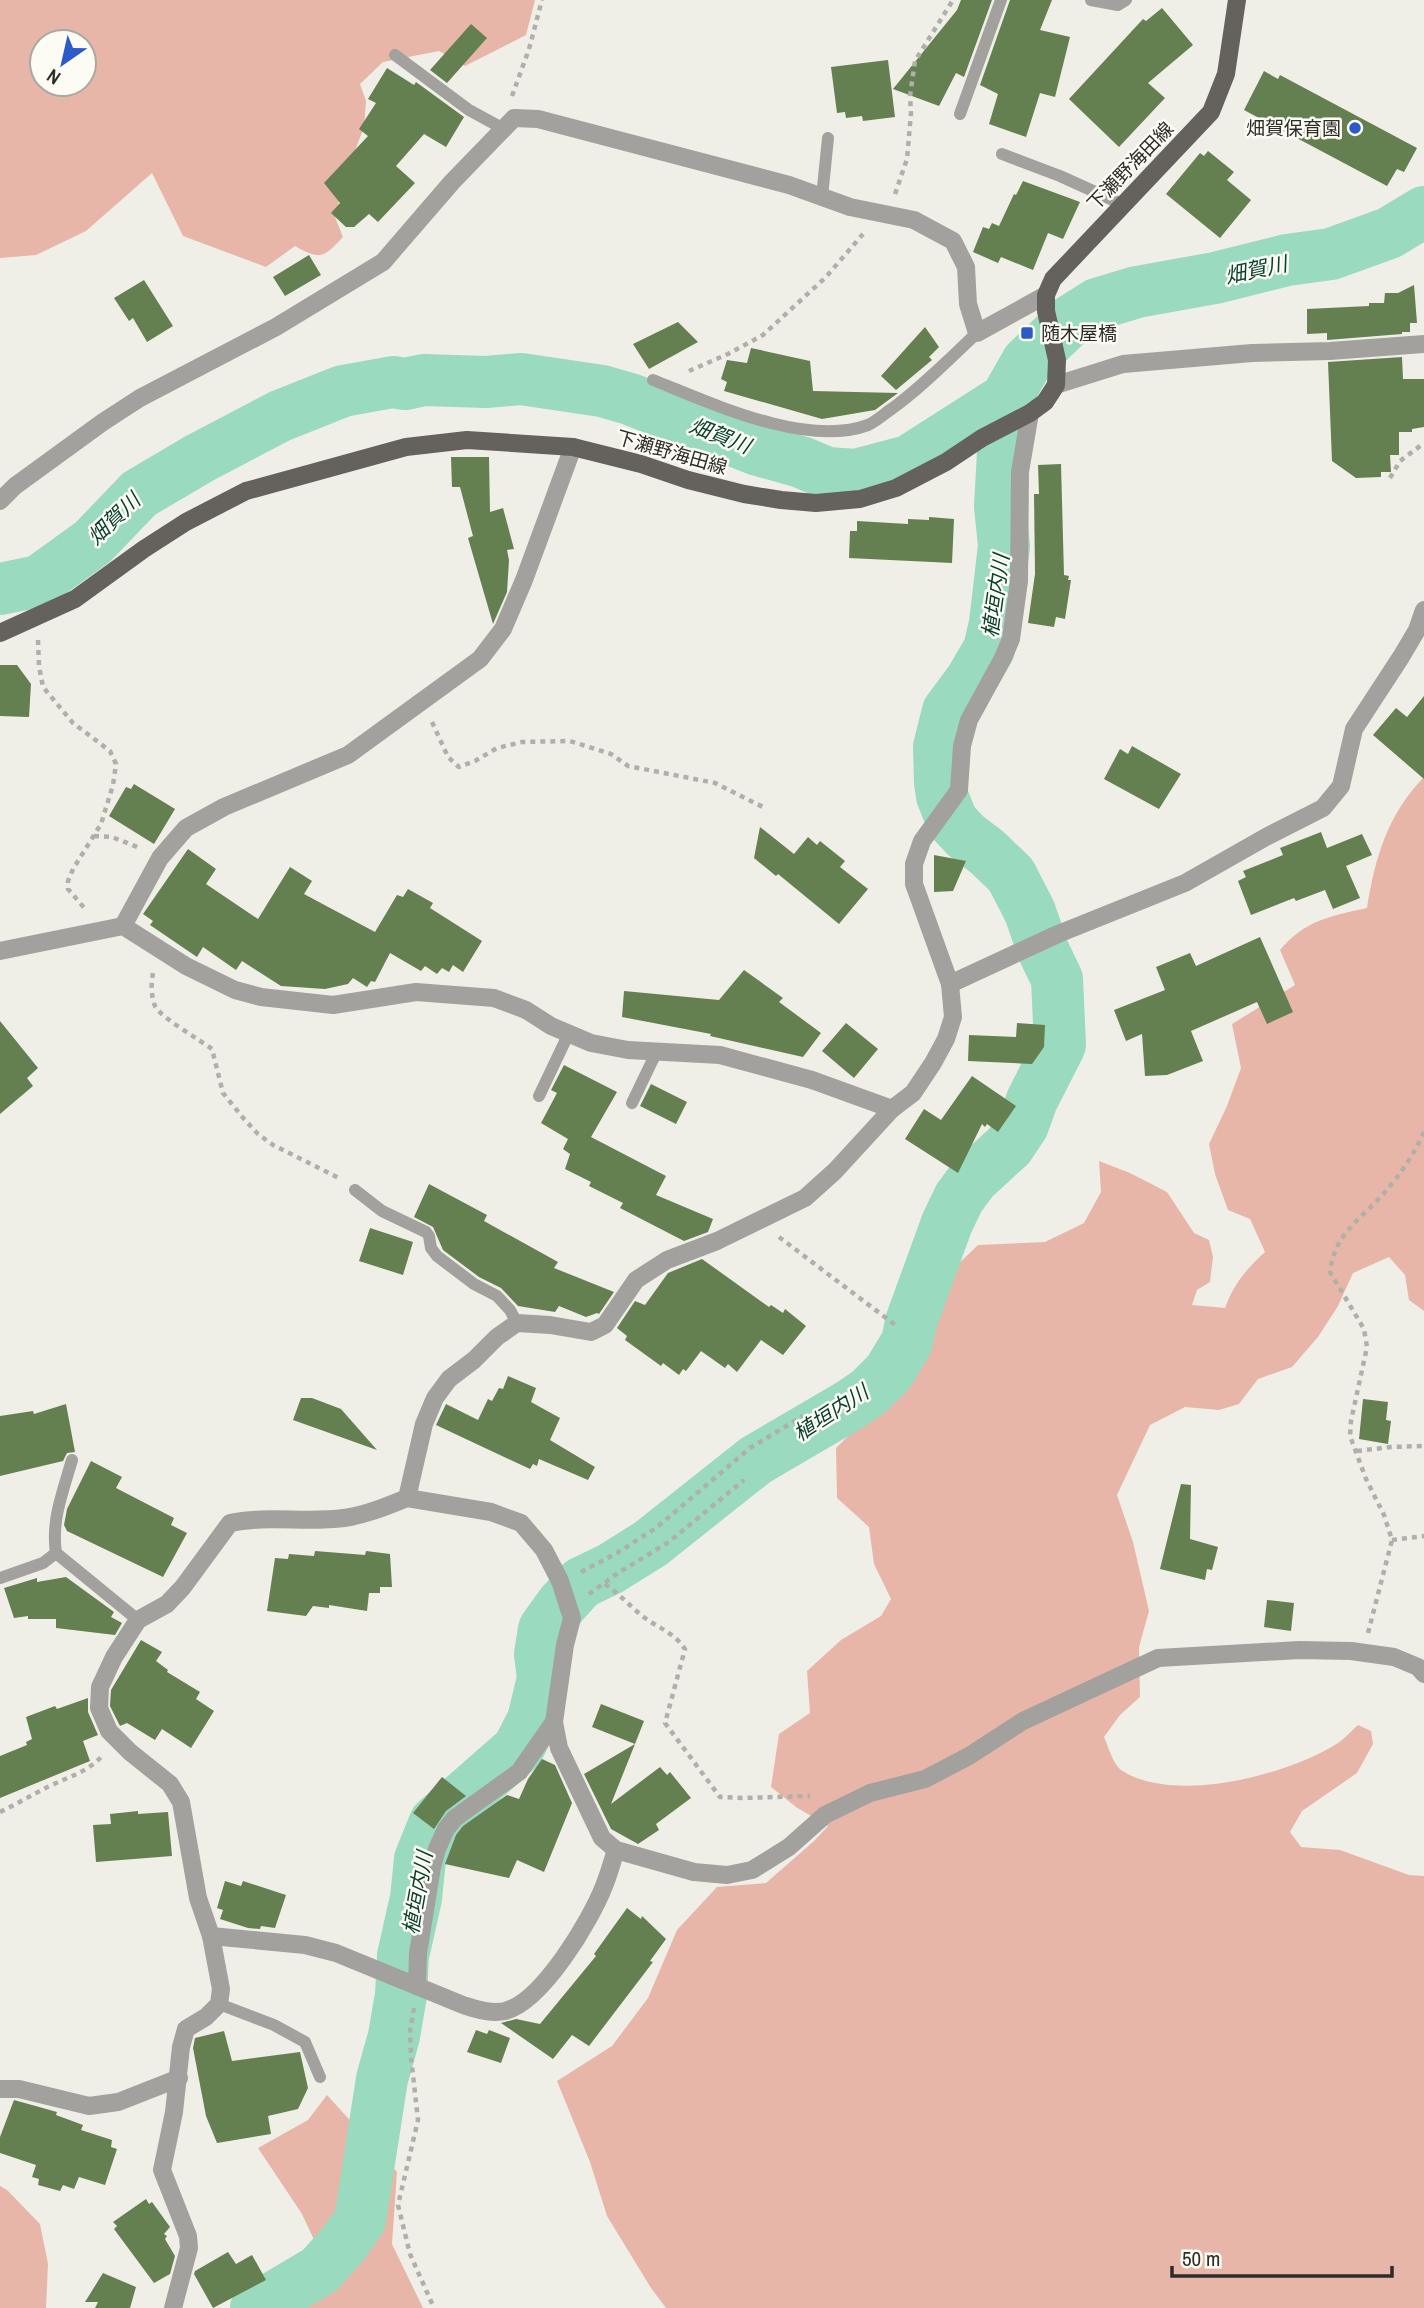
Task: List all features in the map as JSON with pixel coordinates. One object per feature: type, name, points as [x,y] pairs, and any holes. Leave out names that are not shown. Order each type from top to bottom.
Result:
[{"type":"main road","name":"下瀬野海田線","points":[[1046,303],[1053,279],[1211,113],[1226,74],[1237,0]]},
{"type":"main road","points":[[1046,303],[1058,360],[1056,384]]},
{"type":"main road","name":"下瀬野海田線","points":[[0,633],[75,599],[186,522],[246,491],[418,445],[467,440],[573,447],[744,494],[816,503],[860,499],[896,488],[1030,413],[1045,402],[1056,384]]},
{"type":"street","points":[[0,501],[15,486],[140,398],[276,327],[383,261],[452,182],[509,124],[538,119],[789,185],[850,207],[914,220],[953,241],[966,267],[968,304],[977,333],[1046,303]]},
{"type":"street","points":[[1056,384],[1123,365],[1252,353],[1424,344]]},
{"type":"street","points":[[407,1498],[424,1423],[435,1398],[449,1379],[474,1360],[497,1337],[517,1323],[591,1332],[605,1325],[636,1280],[667,1260],[717,1241],[805,1198],[835,1171],[892,1109],[913,1093],[946,1039],[953,1017],[950,984],[914,884],[914,864],[922,841],[959,790],[962,746],[969,720],[1011,639],[1019,581],[1020,472],[1030,413]]},
{"type":"street","points":[[123,926],[160,858],[186,828],[201,818],[348,755],[480,659],[503,629],[573,447]]},
{"type":"street","points":[[950,984],[1058,934],[1185,883],[1323,807],[1342,786],[1354,729],[1417,630],[1424,610]]},
{"type":"street","points":[[0,951],[123,926],[186,966],[235,990],[261,997],[333,1005],[416,992],[494,999],[526,1010],[551,1026],[591,1043],[656,1053],[720,1055],[812,1080],[892,1109]]},
{"type":"street","points":[[173,2308],[189,2248],[188,2236],[162,2170],[186,2029],[206,2017],[219,2004],[221,1989],[211,1937],[198,1898],[181,1802],[170,1784],[109,1731],[99,1708],[100,1687],[114,1657],[138,1620],[167,1604],[183,1587],[230,1523],[246,1519],[346,1518],[407,1498],[491,1512],[520,1522],[544,1550],[560,1581],[572,1618],[565,1645],[554,1722],[559,1748],[580,1796],[602,1838],[616,1850],[694,1872],[727,1875],[752,1870],[789,1847],[825,1815],[870,1793],[925,1779],[969,1756],[1023,1721],[1158,1658],[1299,1650],[1364,1653],[1394,1657],[1418,1667],[1424,1674]]},
{"type":"street","points":[[416,1986],[418,1953],[432,1867],[436,1849],[446,1829],[455,1818],[519,1772],[554,1722]]},
{"type":"street","points":[[211,1937],[305,1945],[336,1953],[482,2011],[509,2010],[523,2003],[554,1969],[587,1922],[604,1886],[616,1850]]},
{"type":"street","points":[[0,2089],[19,2089],[89,2106],[118,2102],[179,2078]]},
{"type":"lane","points":[[960,114],[1000,0]]},
{"type":"lane","points":[[1091,0],[1118,5],[1126,0]]},
{"type":"lane","points":[[395,55],[469,110],[509,124]]},
{"type":"lane","points":[[822,197],[828,138]]},
{"type":"lane","points":[[1002,154],[1124,205]]},
{"type":"lane","points":[[653,380],[744,415],[801,430],[839,431],[869,425],[899,403],[977,333]]},
{"type":"lane","points":[[539,1096],[569,1033]]},
{"type":"lane","points":[[632,1103],[656,1053]]},
{"type":"lane","points":[[355,1190],[382,1211],[426,1232],[431,1248],[437,1256],[474,1284],[496,1296],[510,1310],[517,1323]]},
{"type":"lane","points":[[72,1460],[53,1535],[56,1553],[138,1620]]},
{"type":"lane","points":[[0,1578],[43,1563],[56,1553]]},
{"type":"lane","points":[[219,2004],[274,2025],[305,2042],[320,2077]]},
{"type":"path","points":[[509,124],[510,102],[529,49],[542,0]]},
{"type":"path","points":[[1390,478],[1400,461],[1424,443]]},
{"type":"path","points":[[37,616],[39,666],[43,687],[74,723],[110,751],[116,764],[108,805],[101,824],[68,881],[68,889],[89,914],[93,932]]},
{"type":"path","points":[[422,703],[447,757],[460,767],[497,748],[522,742],[570,741],[611,754],[628,766],[715,783],[765,808]]},
{"type":"path","points":[[94,836],[112,837],[160,858]]},
{"type":"path","points":[[161,950],[151,983],[156,1007],[212,1049],[223,1093],[231,1105],[258,1134],[344,1180],[355,1190]]},
{"type":"path","points":[[1364,1653],[1392,1541],[1384,1515],[1366,1479],[1350,1436],[1367,1347],[1364,1329],[1333,1280],[1331,1263],[1337,1244],[1385,1191],[1424,1132]]},
{"type":"path","points":[[758,1222],[898,1327]]},
{"type":"path","points":[[560,1581],[617,1553],[656,1528],[750,1448],[803,1416]]},
{"type":"path","points":[[1357,1451],[1424,1446]]},
{"type":"path","points":[[572,1618],[589,1595],[670,1542],[744,1480]]},
{"type":"path","points":[[1392,1541],[1424,1536]]},
{"type":"path","points":[[605,1584],[641,1615],[676,1637],[685,1649],[665,1723],[720,1797],[804,1795],[827,1800],[840,1808]]},
{"type":"path","points":[[0,1812],[93,1766],[117,1738]]},
{"type":"path","points":[[416,1986],[410,2031],[418,2120],[398,2205],[410,2254],[434,2308]]},
{"type":"shaded area","points":[[0,0],[535,0],[526,35],[465,66],[439,51],[383,62],[360,84],[366,101],[364,127],[345,177],[335,217],[343,237],[326,253],[311,254],[295,246],[266,267],[183,236],[152,173],[86,231],[36,255],[0,258]]},
{"type":"shaded area","points":[[1424,777],[1424,1311],[1409,1300],[1405,1275],[1389,1257],[1353,1273],[1338,1306],[1318,1337],[1292,1367],[1258,1379],[1239,1404],[1219,1410],[1185,1407],[1150,1425],[1117,1495],[1133,1542],[1149,1611],[1139,1647],[1140,1697],[1120,1715],[1104,1737],[1121,1770],[1143,1780],[1170,1785],[1200,1785],[1231,1782],[1291,1766],[1338,1743],[1358,1725],[1371,1731],[1373,1744],[1357,1773],[1302,1811],[1290,1832],[1301,1847],[1340,1850],[1409,1875],[1424,1876],[1424,2308],[666,2308],[607,2216],[590,2162],[557,2081],[612,2046],[648,1998],[677,1930],[717,1887],[766,1883],[828,1826],[796,1807],[771,1787],[779,1734],[810,1713],[807,1671],[841,1640],[881,1616],[891,1599],[874,1564],[869,1527],[837,1498],[836,1448],[876,1408],[905,1390],[922,1364],[954,1268],[978,1245],[1045,1242],[1084,1223],[1101,1192],[1099,1161],[1167,1192],[1194,1233],[1209,1240],[1213,1257],[1210,1282],[1197,1290],[1192,1305],[1225,1308],[1241,1277],[1265,1252],[1250,1219],[1228,1210],[1215,1174],[1209,1144],[1241,1068],[1232,1024],[1295,985],[1280,950],[1289,940],[1319,921],[1367,908],[1374,871],[1385,837],[1401,806]]},
{"type":"shaded area","points":[[327,2095],[397,2172],[392,2244],[423,2308],[288,2308],[332,2278],[302,2214],[258,2148],[308,2120]]},
{"type":"shaded area","points":[[0,2186],[40,2224],[48,2264],[46,2308],[0,2308]]},
{"type":"building","points":[[961,0],[992,0],[964,77],[956,73],[939,106],[893,89],[957,10]]},
{"type":"building","points":[[1010,0],[1052,0],[1040,30],[1070,37],[1055,97],[1040,93],[1026,137],[989,124],[998,94],[980,85]]},
{"type":"building","points":[[1162,8],[1193,45],[1148,83],[1165,98],[1119,147],[1069,99],[1143,19],[1146,21]]},
{"type":"building","points":[[471,24],[487,38],[447,83],[430,70]]},
{"type":"building","points":[[888,60],[895,117],[863,121],[862,116],[846,118],[845,112],[837,113],[831,67]]},
{"type":"building","points":[[387,68],[414,85],[416,82],[464,117],[446,147],[424,134],[396,166],[415,183],[378,222],[369,214],[354,227],[346,227],[331,213],[340,203],[324,183],[368,136],[359,129],[376,103],[368,99]]},
{"type":"building","points":[[1264,71],[1278,79],[1280,75],[1417,148],[1404,172],[1397,169],[1387,186],[1244,110]]},
{"type":"building","points":[[1208,151],[1234,172],[1227,180],[1251,200],[1220,238],[1166,194],[1200,153],[1204,156]]},
{"type":"building","points":[[1023,181],[1080,202],[1063,239],[1048,233],[1033,270],[1001,257],[998,263],[973,252],[983,227],[989,229],[992,223],[999,226]]},
{"type":"building","points":[[309,255],[321,275],[285,296],[273,277]]},
{"type":"building","points":[[144,280],[173,326],[147,342],[133,318],[129,321],[114,298]]},
{"type":"building","points":[[1414,285],[1417,323],[1410,323],[1410,332],[1327,340],[1327,333],[1307,334],[1307,309],[1384,303],[1385,293],[1398,293]]},
{"type":"building","points":[[678,322],[698,342],[649,369],[633,344]]},
{"type":"building","points":[[925,327],[939,347],[929,357],[932,360],[896,390],[881,376]]},
{"type":"building","points":[[751,348],[810,361],[813,391],[898,393],[875,410],[822,419],[724,391],[727,382],[721,379],[727,360],[747,363]]},
{"type":"building","points":[[1402,357],[1403,379],[1424,379],[1424,427],[1412,429],[1412,432],[1399,432],[1399,455],[1390,455],[1391,472],[1381,472],[1381,477],[1356,478],[1332,461],[1328,362]]},
{"type":"building","points":[[451,457],[489,457],[490,512],[503,508],[514,549],[507,550],[507,592],[493,624],[468,538],[473,536],[460,487],[452,487]]},
{"type":"building","points":[[1061,464],[1064,575],[1071,580],[1065,619],[1056,617],[1054,627],[1028,623],[1035,574],[1034,494],[1039,494],[1038,465]]},
{"type":"building","points":[[929,517],[954,519],[952,563],[849,558],[850,531],[857,531],[857,521],[908,524],[908,519],[929,520]]},
{"type":"building","points":[[0,665],[17,665],[31,684],[29,717],[0,716]]},
{"type":"building","points":[[1424,696],[1424,779],[1373,735],[1396,708],[1407,717]]},
{"type":"building","points":[[1132,746],[1181,774],[1159,809],[1104,779],[1120,749],[1128,754]]},
{"type":"building","points":[[134,784],[175,809],[154,844],[109,816],[126,787],[131,789]]},
{"type":"building","points":[[760,827],[794,854],[808,837],[817,845],[820,841],[845,861],[840,867],[868,889],[839,924],[754,858]]},
{"type":"building","points":[[1321,832],[1327,848],[1362,834],[1372,855],[1346,866],[1360,898],[1333,909],[1325,890],[1296,901],[1294,898],[1251,915],[1238,881],[1246,877],[1243,871],[1283,855],[1280,848]]},
{"type":"building","points":[[188,849],[216,869],[206,884],[258,919],[290,867],[312,881],[304,894],[375,932],[397,895],[403,897],[408,889],[433,903],[430,908],[482,941],[463,972],[453,965],[449,972],[442,968],[437,974],[425,966],[421,971],[390,953],[375,982],[371,981],[367,987],[353,978],[348,984],[325,989],[281,986],[242,961],[236,970],[203,947],[197,957],[150,925],[153,921],[143,914]]},
{"type":"building","points":[[934,855],[966,861],[953,891],[934,892]]},
{"type":"building","points":[[1260,937],[1293,1012],[1267,1024],[1257,1002],[1191,1031],[1203,1061],[1167,1075],[1145,1076],[1142,1034],[1126,1041],[1114,1010],[1165,990],[1156,967],[1190,953],[1196,966]]},
{"type":"building","points":[[744,970],[783,998],[779,1002],[821,1033],[803,1057],[710,1036],[711,1034],[622,1017],[624,991],[719,1000]]},
{"type":"building","points":[[0,1021],[38,1068],[27,1078],[33,1086],[0,1114]]},
{"type":"building","points":[[846,1023],[878,1049],[854,1078],[822,1051]]},
{"type":"building","points":[[1017,1023],[1045,1025],[1044,1047],[1032,1064],[968,1061],[969,1035],[1016,1037]]},
{"type":"building","points":[[564,1065],[617,1092],[591,1137],[666,1176],[656,1195],[713,1219],[708,1232],[684,1241],[620,1208],[623,1203],[589,1186],[591,1182],[565,1169],[570,1154],[563,1149],[568,1139],[541,1123],[557,1093],[551,1090]]},
{"type":"building","points":[[972,1076],[1016,1106],[998,1132],[987,1124],[985,1127],[982,1124],[958,1173],[905,1139],[924,1109],[941,1120]]},
{"type":"building","points":[[651,1084],[687,1102],[676,1124],[640,1106]]},
{"type":"building","points":[[429,1184],[487,1215],[484,1221],[558,1262],[554,1268],[614,1292],[599,1314],[586,1317],[559,1306],[555,1312],[518,1306],[501,1288],[479,1277],[443,1250],[433,1227],[414,1217]]},
{"type":"building","points":[[370,1228],[413,1242],[403,1275],[359,1261]]},
{"type":"building","points":[[702,1259],[769,1307],[771,1305],[783,1313],[785,1309],[806,1326],[783,1355],[761,1340],[737,1372],[728,1364],[725,1368],[701,1351],[686,1371],[683,1369],[679,1375],[663,1363],[661,1366],[625,1340],[627,1336],[617,1328],[635,1301],[645,1305],[668,1273]]},
{"type":"building","points":[[508,1376],[536,1388],[531,1402],[560,1418],[550,1440],[595,1467],[588,1480],[539,1459],[537,1466],[533,1464],[530,1469],[436,1425],[446,1404],[478,1420],[488,1399],[492,1401],[499,1388],[503,1389]]},
{"type":"building","points":[[301,1398],[312,1398],[341,1409],[377,1450],[293,1420]]},
{"type":"building","points":[[1363,1399],[1388,1402],[1386,1420],[1391,1421],[1388,1444],[1359,1439]]},
{"type":"building","points":[[66,1404],[75,1452],[67,1453],[63,1461],[0,1476],[0,1416],[33,1411],[34,1414]]},
{"type":"building","points":[[91,1461],[122,1477],[116,1488],[174,1518],[171,1525],[187,1533],[163,1577],[67,1531],[64,1525],[67,1509]]},
{"type":"building","points":[[1181,1484],[1191,1485],[1190,1539],[1218,1547],[1212,1570],[1207,1569],[1205,1580],[1160,1569]]},
{"type":"building","points":[[315,1551],[390,1554],[392,1587],[380,1587],[380,1593],[369,1593],[367,1611],[329,1605],[329,1608],[313,1606],[306,1616],[267,1611],[275,1558],[288,1559],[289,1554],[314,1556]]},
{"type":"building","points":[[66,1577],[114,1612],[111,1617],[122,1623],[115,1635],[56,1628],[56,1619],[28,1619],[28,1616],[14,1618],[4,1588],[37,1578],[37,1582]]},
{"type":"building","points":[[1267,1600],[1294,1603],[1291,1631],[1264,1627]]},
{"type":"building","points":[[141,1640],[162,1652],[156,1661],[168,1670],[167,1672],[200,1692],[196,1699],[214,1711],[191,1748],[162,1729],[155,1740],[127,1723],[120,1726],[110,1706],[111,1690]]},
{"type":"building","points":[[88,1698],[88,1712],[98,1735],[83,1741],[90,1761],[0,1798],[0,1756],[27,1745],[26,1742],[32,1739],[26,1717]]},
{"type":"building","points":[[601,1704],[644,1721],[635,1744],[592,1727]]},
{"type":"building","points":[[635,1744],[611,1804],[660,1767],[667,1775],[670,1772],[691,1798],[656,1824],[659,1830],[638,1844],[611,1829],[584,1774]]},
{"type":"building","points":[[542,1759],[555,1765],[572,1803],[544,1872],[517,1860],[509,1878],[445,1864],[456,1835],[463,1826],[507,1795],[519,1799],[528,1779]]},
{"type":"building","points":[[442,1777],[466,1796],[446,1811],[434,1829],[413,1813]]},
{"type":"building","points":[[138,1811],[138,1814],[168,1812],[172,1856],[96,1862],[93,1825],[111,1824],[110,1814]]},
{"type":"building","points":[[225,1881],[241,1886],[243,1881],[286,1895],[275,1928],[248,1928],[220,1919],[223,1910],[217,1908]]},
{"type":"building","points":[[627,1908],[641,1919],[642,1916],[666,1939],[650,1961],[653,1962],[589,2046],[572,2035],[553,2059],[501,2023],[516,2019],[540,2024],[596,1956],[594,1954]]},
{"type":"building","points":[[476,2030],[487,2034],[489,2030],[510,2038],[501,2063],[467,2052]]},
{"type":"building","points":[[224,2031],[232,2061],[300,2052],[308,2088],[298,2109],[268,2116],[271,2134],[217,2143],[206,2116],[193,2048],[195,2038]]},
{"type":"building","points":[[14,2100],[57,2112],[56,2115],[83,2125],[81,2130],[112,2140],[111,2147],[117,2149],[105,2185],[79,2177],[74,2189],[63,2185],[60,2191],[38,2185],[39,2179],[32,2177],[36,2165],[0,2153],[0,2137]]},
{"type":"building","points":[[146,2199],[149,2204],[152,2202],[170,2227],[164,2234],[175,2256],[170,2274],[154,2283],[114,2229],[117,2226],[113,2222]]},
{"type":"building","points":[[228,2252],[236,2264],[252,2255],[266,2280],[213,2308],[194,2274]]},
{"type":"building","points":[[103,2273],[136,2287],[130,2308],[95,2308],[98,2302],[85,2302]]},
{"type":"waterway","name":"畑賀川","points":[[0,589],[39,581],[93,542],[139,494],[200,458],[280,416],[343,391],[393,382],[405,384],[424,380],[486,382],[521,379],[602,391],[827,473],[856,475],[909,461],[1006,399],[1027,362],[1070,321],[1097,304],[1137,292],[1215,278],[1287,260],[1331,254],[1389,233],[1424,212]]},
{"type":"waterway","name":"植垣内川","points":[[256,2308],[320,2270],[360,2220],[382,2079],[394,2036],[401,1995],[403,1956],[416,1898],[420,1859],[435,1822],[518,1749],[533,1720],[543,1678],[540,1654],[544,1629],[581,1583],[650,1544],[756,1460],[850,1405],[869,1392],[889,1372],[907,1342],[911,1322],[947,1223],[959,1198],[973,1179],[1009,1146],[1023,1125],[1032,1100],[1060,1045],[1057,979],[1043,950],[1030,912],[1011,875],[952,821],[942,796],[940,782],[939,747],[948,711],[989,649],[995,623],[1004,546],[1000,506],[1006,399]]},
{"type":"place","name":"畑賀保育園","points":[[1355,128]]},
{"type":"place","name":"随木屋橋","points":[[1027,333]]}]
